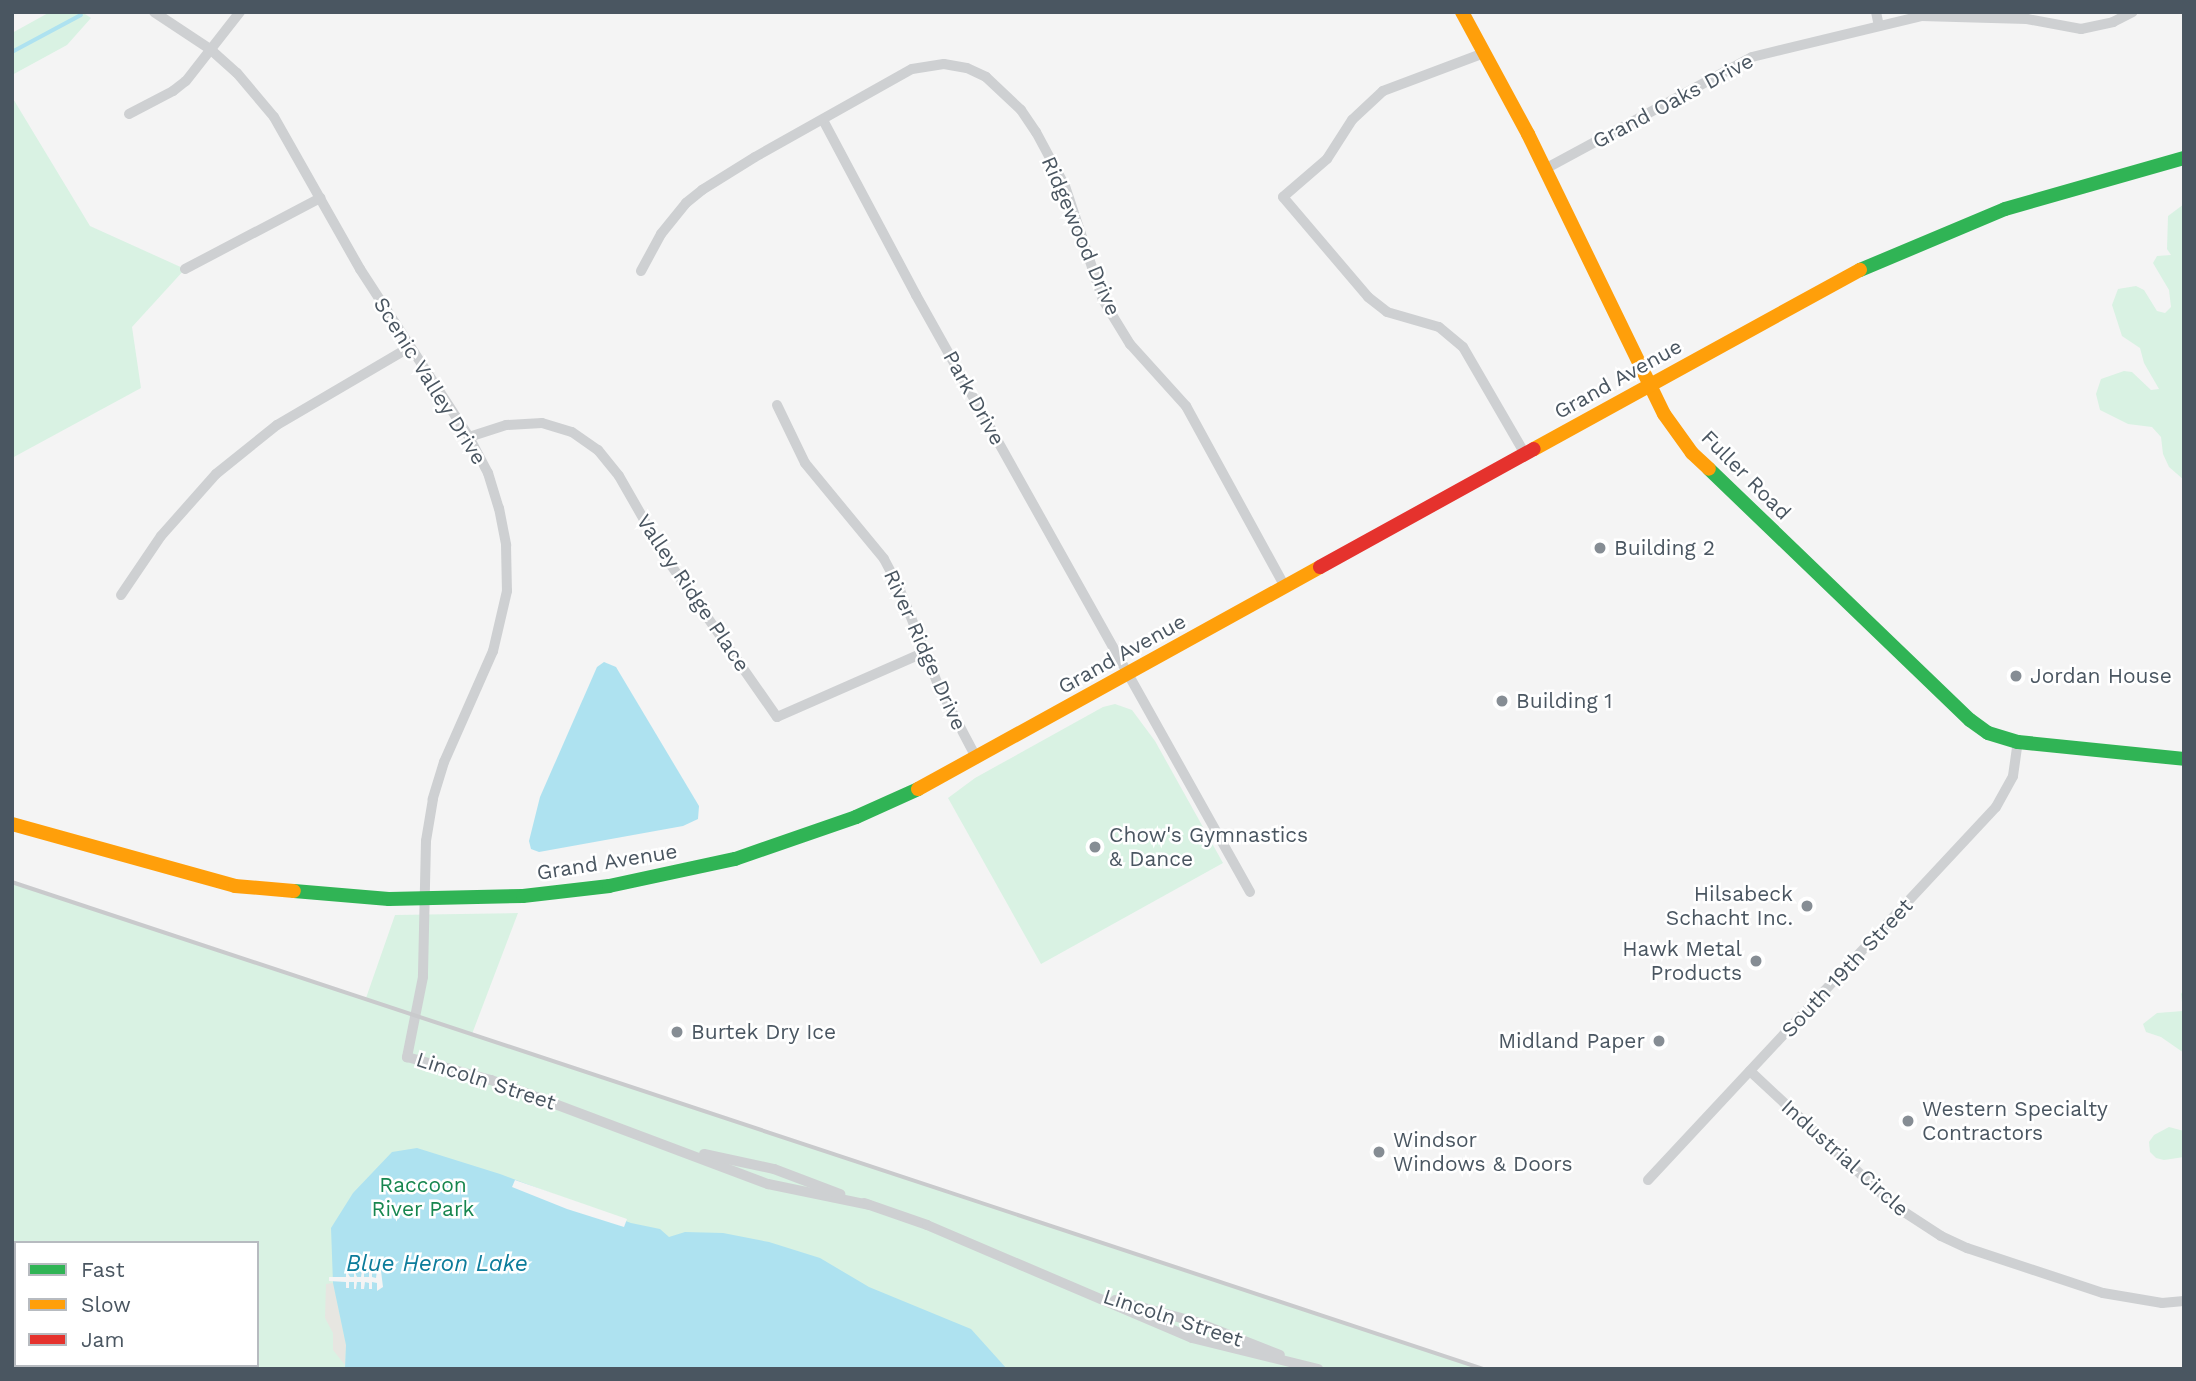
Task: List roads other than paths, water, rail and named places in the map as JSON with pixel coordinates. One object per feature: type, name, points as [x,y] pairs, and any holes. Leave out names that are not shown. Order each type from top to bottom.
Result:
[{"type":"main road","name":"Fuller Road","points":[[1462,12],[1545,169],[1650,385],[1679,436],[1717,480],[1970,720],[1988,733],[2018,742],[2184,759]]},
{"type":"main road","name":"Grand Avenue","points":[[12,824],[235,886],[425,899],[548,893],[610,886],[704,867],[794,841],[856,817],[977,759],[1812,294],[1904,249],[2063,190],[2184,158]]},
{"type":"street","name":"Scenic Valley Drive","points":[[154,12],[210,49],[237,73],[274,117],[360,269],[469,437],[488,473],[499,508],[506,545],[507,592],[493,651],[444,762],[433,799],[426,841],[425,899]]},
{"type":"street","points":[[129,114],[173,91],[193,73],[240,12]]},
{"type":"street","points":[[1876,12],[1879,26]]},
{"type":"street","name":"Grand Oaks Drive","points":[[1545,169],[1752,57],[1921,16],[1968,15],[2027,19],[2081,29],[2113,22],[2133,12]]},
{"type":"street","points":[[1484,53],[1383,91],[1352,120],[1327,159],[1283,197],[1368,297],[1387,312],[1438,327],[1463,347],[1525,454]]},
{"type":"street","name":"Ridgewood Drive","points":[[641,271],[673,217],[702,190],[912,69],[944,64],[967,68],[986,77],[1021,110],[1065,186],[1103,300],[1130,344],[1186,407],[1285,587]]},
{"type":"street","name":"Park Drive","points":[[823,120],[1250,892]]},
{"type":"street","points":[[185,269],[320,198]]},
{"type":"street","points":[[121,595],[161,536],[216,474],[277,425],[410,347]]},
{"type":"street","name":"River Ridge Drive","points":[[777,405],[805,463],[884,559],[977,759]]},
{"type":"street","name":"Valley Ridge Place","points":[[469,437],[506,425],[542,424],[572,432],[598,450],[619,476],[666,558],[777,716],[925,652]]},
{"type":"street","name":"South 19th Street","points":[[1648,1180],[1996,807],[2013,776],[2018,742]]},
{"type":"street","name":"Lincoln Street","points":[[425,899],[423,977],[407,1057],[491,1080],[768,1184],[869,1205]]},
{"type":"street","name":"Industrial Circle","points":[[1750,1071],[1889,1201],[1917,1223],[1967,1248],[2103,1293],[2162,1303],[2184,1301]]},
{"type":"street","name":"Lincoln Street","points":[[673,1147],[774,1169],[927,1225],[1192,1338],[1316,1368]]},
{"type":"street","name":"Lincoln Street","points":[[1071,1285],[1196,1322],[1316,1368]]},
{"type":"water","points":[[604,662],[616,667],[699,806],[698,819],[683,826],[539,852],[531,849],[529,841],[540,797],[597,667]]},
{"type":"water","name":"Blue Heron Lake","points":[[417,1148],[500,1174],[631,1223],[660,1229],[669,1237],[685,1232],[723,1233],[769,1242],[820,1258],[869,1287],[971,1329],[1007,1369],[345,1369],[346,1345],[333,1283],[331,1228],[353,1193],[392,1152]]},
{"type":"waterway","points":[[12,52],[81,15]]},
{"type":"railway","points":[[12,882],[1484,1369]]},
{"type":"place","name":"Building 2","points":[[1600,548]]},
{"type":"place","name":"Jordan House","points":[[2016,676]]},
{"type":"place","name":"Building 1","points":[[1502,701]]},
{"type":"place","name":"Chow's Gymnastics & Dance","points":[[1095,847]]},
{"type":"place","name":"Hilsabeck Schacht Inc.","points":[[1807,906]]},
{"type":"place","name":"Hawk Metal Products","points":[[1756,961]]},
{"type":"place","name":"Burtek Dry Ice","points":[[677,1032]]},
{"type":"place","name":"Midland Paper","points":[[1659,1041]]},
{"type":"place","name":"Western Specialty Contractors","points":[[1908,1121]]},
{"type":"place","name":"Windsor Windows & Doors","points":[[1379,1152]]},
{"type":"park label","name":"Raccoon River Park","points":[[423,1197]]}]
